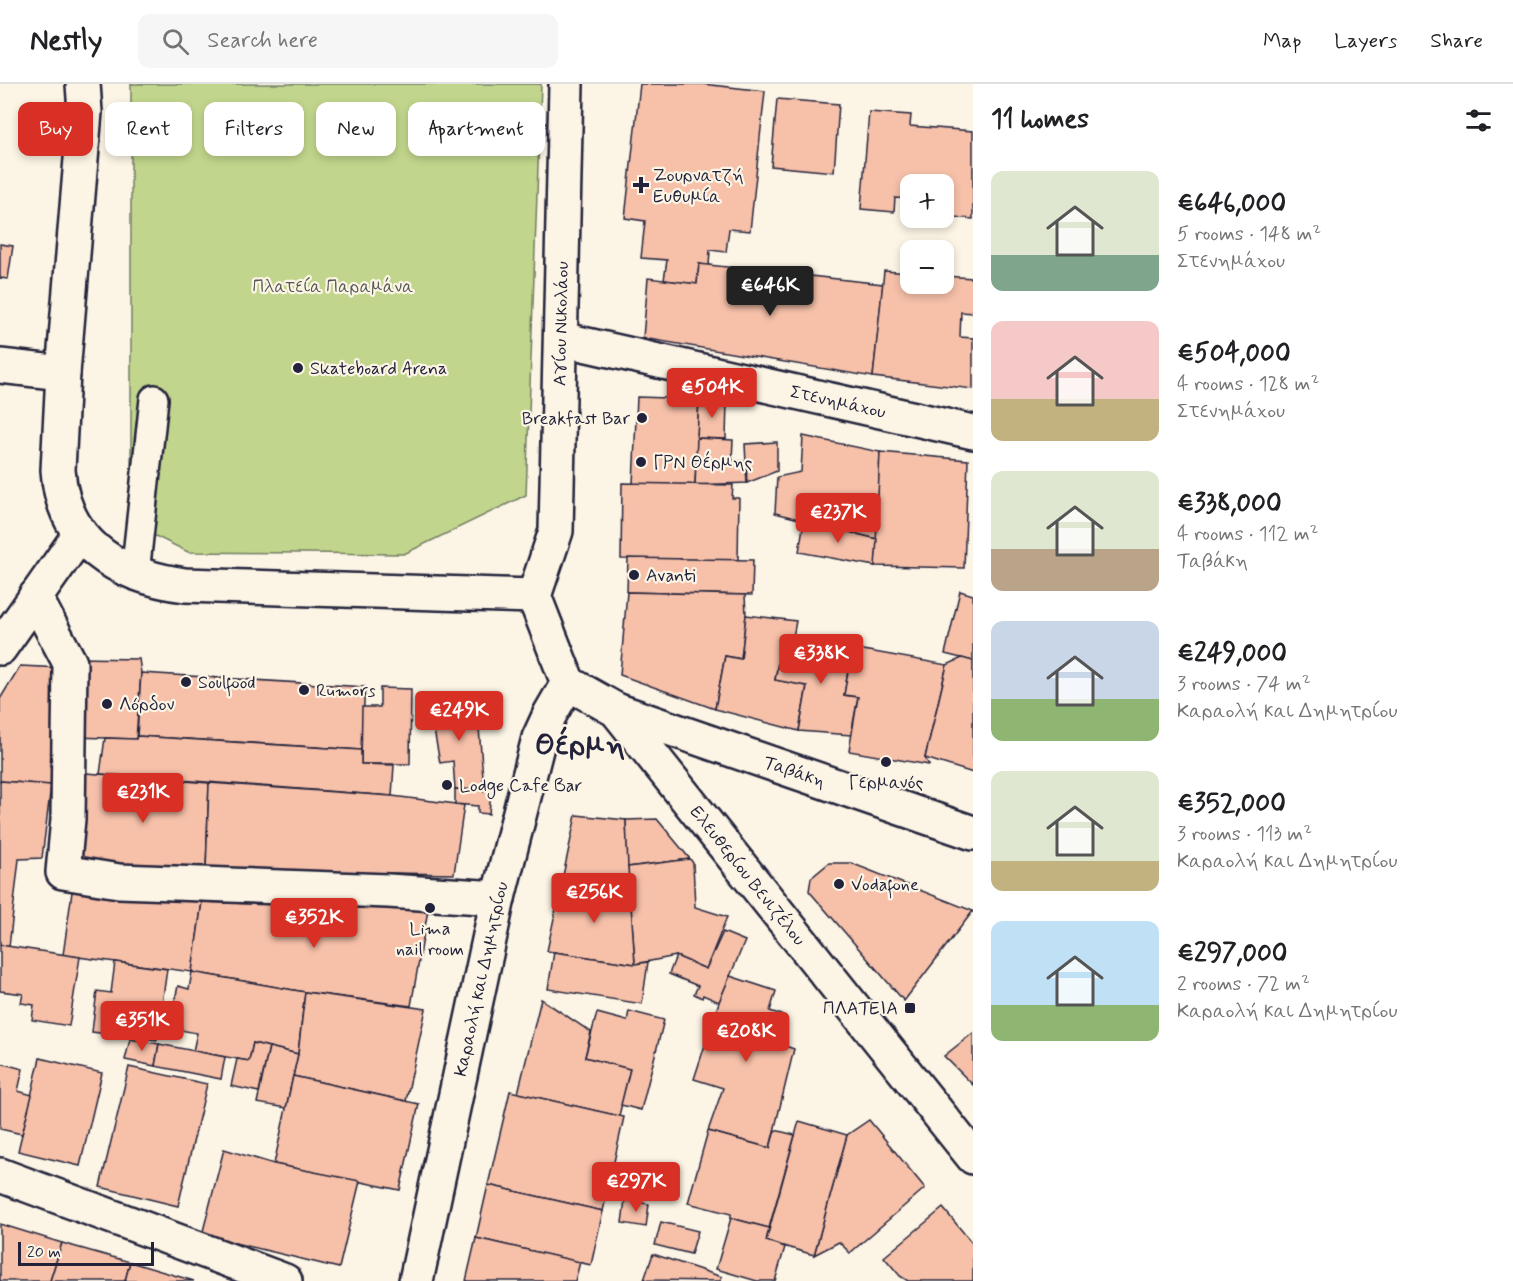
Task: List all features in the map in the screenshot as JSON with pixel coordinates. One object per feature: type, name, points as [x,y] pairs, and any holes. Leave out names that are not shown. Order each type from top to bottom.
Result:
[{"type":"street","points":[[83,84],[85,112],[63,373],[58,470],[59,486],[68,513],[80,534],[108,560],[135,574],[160,581],[196,586],[534,596],[568,683]]},
{"type":"street","name":"Αγίου Νικολάου","points":[[534,596],[556,531],[566,84]]},
{"type":"street","name":"Στενημάχου","points":[[561,339],[973,432]]},
{"type":"street","points":[[0,366],[63,373]]},
{"type":"street","points":[[0,648],[80,534]]},
{"type":"street","points":[[35,597],[70,663],[68,819],[63,872],[119,881],[388,891],[498,898]]},
{"type":"street","name":"Ελευθερίου Βενιζέλου","points":[[568,683],[616,710],[973,1157]]},
{"type":"street","name":"Καραολή και Δημητρίου","points":[[416,1281],[498,898],[539,738],[568,683]]},
{"type":"street","name":"Ταβάκη","points":[[616,710],[973,833]]},
{"type":"street","points":[[0,1175],[285,1281]]},
{"type":"lane","points":[[135,574],[154,399]]},
{"type":"green space","name":"Πλατεία Παραμάνα","points":[[131,84],[541,84],[540,102],[408,102],[408,156],[538,156],[526,495],[404,554],[188,552],[131,524],[131,156],[192,156],[192,102],[131,102]]},
{"type":"building","points":[[640,84],[702,84],[765,91],[750,231],[729,229],[726,252],[710,250],[709,266],[699,264],[697,284],[664,280],[667,260],[641,258],[645,221],[625,218]]},
{"type":"building","points":[[777,99],[839,104],[834,172],[771,166]]},
{"type":"building","points":[[869,112],[911,115],[910,126],[973,131],[973,219],[954,217],[954,174],[900,174],[900,198],[895,198],[894,212],[861,209]]},
{"type":"building","points":[[0,244],[13,246],[8,279],[0,278]]},
{"type":"building","points":[[699,264],[883,284],[873,377],[643,338],[648,278],[697,284]]},
{"type":"building","points":[[884,271],[900,272],[900,294],[954,294],[954,277],[973,278],[973,313],[961,312],[960,337],[973,338],[973,389],[873,377]]},
{"type":"building","points":[[637,397],[699,399],[695,485],[633,484]]},
{"type":"building","points":[[699,399],[727,400],[726,439],[697,438]]},
{"type":"building","points":[[803,436],[880,452],[877,539],[775,513],[777,477],[801,472]]},
{"type":"building","points":[[697,438],[733,440],[732,460],[746,462],[747,483],[695,485]]},
{"type":"building","points":[[777,442],[777,471],[747,483],[745,444]]},
{"type":"building","points":[[880,452],[968,460],[964,568],[875,566]]},
{"type":"building","points":[[622,483],[733,485],[732,498],[739,498],[738,560],[621,559]]},
{"type":"building","points":[[804,521],[877,539],[875,566],[799,552]]},
{"type":"building","points":[[628,558],[753,560],[752,595],[627,592]]},
{"type":"building","points":[[960,591],[973,595],[973,661],[945,654]]},
{"type":"building","points":[[627,592],[745,595],[746,615],[741,659],[725,656],[715,709],[620,675]]},
{"type":"building","points":[[746,615],[796,621],[790,654],[780,652],[775,680],[807,686],[799,731],[715,709],[725,656],[741,659]]},
{"type":"building","points":[[793,637],[852,648],[844,695],[858,697],[851,735],[799,731],[807,686],[775,680],[780,652],[790,654]]},
{"type":"building","points":[[852,648],[947,665],[925,758],[929,765],[849,751],[858,697],[844,695]]},
{"type":"building","name":"Λόρδον","points":[[77,658],[139,659],[141,673],[136,739],[75,737]]},
{"type":"building","points":[[962,658],[973,661],[973,773],[925,758],[947,665]]},
{"type":"building","points":[[20,666],[63,668],[59,786],[0,781],[0,699]]},
{"type":"building","points":[[141,673],[365,687],[361,750],[137,736]]},
{"type":"building","points":[[380,688],[411,689],[410,764],[361,764],[362,707],[380,707]]},
{"type":"building","points":[[429,703],[477,703],[484,790],[455,789],[453,761],[440,763]]},
{"type":"building","points":[[137,736],[361,750],[361,764],[394,765],[392,796],[100,774],[105,738],[136,739]]},
{"type":"building","points":[[86,773],[209,783],[206,870],[76,867]]},
{"type":"building","points":[[0,781],[51,785],[42,858],[19,859],[9,947],[0,945]]},
{"type":"building","points":[[209,783],[392,796],[464,805],[454,874],[206,870]]},
{"type":"building","points":[[455,789],[491,791],[489,814],[478,813],[478,806],[455,804]]},
{"type":"building","points":[[576,815],[626,820],[630,891],[561,885]]},
{"type":"building","points":[[657,819],[690,859],[628,867],[626,820]]},
{"type":"building","points":[[690,859],[693,863],[695,907],[727,917],[706,969],[676,956],[635,964],[628,867]]},
{"type":"building","points":[[829,863],[851,863],[973,911],[904,1001],[809,891],[811,878]]},
{"type":"building","points":[[73,885],[202,902],[192,972],[63,955]]},
{"type":"building","points":[[561,885],[630,891],[635,964],[547,951]]},
{"type":"building","points":[[202,902],[428,910],[411,1006],[305,992],[192,972]]},
{"type":"building","points":[[723,932],[745,941],[719,1002],[694,994],[698,986],[669,974],[676,956],[706,969]]},
{"type":"building","points":[[0,945],[80,957],[69,1026],[32,1020],[34,1005],[21,1003],[23,994],[0,991]]},
{"type":"building","points":[[554,952],[635,964],[648,962],[642,1004],[548,989]]},
{"type":"building","points":[[115,962],[167,969],[157,1040],[92,1032],[97,991],[111,993]]},
{"type":"building","points":[[192,972],[305,992],[298,1054],[253,1043],[249,1061],[193,1051],[197,1033],[180,1030],[182,1024],[170,1022],[178,986],[189,989]]},
{"type":"building","points":[[730,976],[776,991],[770,1011],[785,1016],[777,1043],[794,1049],[770,1148],[708,1131],[723,1088],[694,1079],[719,1002]]},
{"type":"building","points":[[305,992],[426,1009],[406,1101],[293,1076],[298,1054]]},
{"type":"building","points":[[541,999],[591,1032],[585,1057],[630,1069],[619,1116],[518,1093]]},
{"type":"building","points":[[629,1011],[664,1020],[641,1110],[621,1105],[630,1069],[585,1057],[597,1013],[627,1021]]},
{"type":"building","points":[[973,1033],[973,1085],[944,1056]]},
{"type":"building","points":[[130,1039],[159,1044],[155,1066],[125,1060]]},
{"type":"building","points":[[253,1043],[269,1047],[259,1092],[231,1086],[237,1059],[249,1061]]},
{"type":"building","points":[[159,1044],[225,1057],[221,1079],[155,1066]]},
{"type":"building","points":[[269,1047],[298,1054],[286,1108],[257,1103]]},
{"type":"building","points":[[40,1058],[102,1073],[80,1166],[18,1151]]},
{"type":"building","points":[[0,1063],[23,1069],[18,1091],[32,1095],[22,1134],[0,1129]]},
{"type":"building","points":[[129,1067],[207,1084],[178,1206],[100,1187]]},
{"type":"building","points":[[293,1076],[419,1104],[400,1190],[274,1164]]},
{"type":"building","points":[[510,1091],[624,1117],[603,1211],[488,1185]]},
{"type":"building","points":[[869,1120],[925,1188],[850,1253],[839,1242],[814,1255],[847,1135]]},
{"type":"building","points":[[799,1121],[847,1135],[814,1255],[766,1241]]},
{"type":"building","points":[[775,1130],[795,1135],[769,1228],[731,1218],[731,1214],[688,1203],[708,1131],[770,1148]]},
{"type":"building","points":[[224,1149],[274,1164],[360,1181],[339,1268],[202,1235]]},
{"type":"building","points":[[488,1185],[603,1211],[591,1265],[476,1238]]},
{"type":"building","points":[[625,1200],[649,1204],[646,1227],[622,1223]]},
{"type":"building","points":[[943,1208],[973,1244],[973,1281],[908,1281],[900,1276],[884,1257]]},
{"type":"building","points":[[731,1218],[769,1228],[766,1241],[785,1247],[775,1281],[757,1281],[716,1269]]},
{"type":"building","points":[[661,1222],[698,1231],[691,1254],[655,1245]]},
{"type":"building","points":[[0,1224],[62,1243],[50,1281],[0,1281]]},
{"type":"building","points":[[476,1238],[580,1262],[575,1281],[466,1281]]},
{"type":"building","points":[[62,1243],[130,1262],[125,1281],[50,1281]]},
{"type":"building","points":[[653,1254],[722,1277],[720,1281],[644,1280]]},
{"type":"building","points":[[130,1262],[194,1281],[125,1281]]},
{"type":"place","name":"Ζουρνατζή Ευθυμία","points":[[641,185]]},
{"type":"place","name":"Skateboard Arena","points":[[298,368]]},
{"type":"place","name":"Breakfast Bar","points":[[642,418]]},
{"type":"place","name":"ΓΡΝ Θέρμης","points":[[641,462]]},
{"type":"place","name":"Avanti","points":[[634,575]]},
{"type":"place","name":"Soulfood","points":[[186,682]]},
{"type":"place","name":"Rumors","points":[[304,690]]},
{"type":"place","name":"Λόρδον","points":[[107,704]]},
{"type":"place","name":"Γερμανός","points":[[886,762]]},
{"type":"place","name":"Lodge Cafe Bar","points":[[447,785]]},
{"type":"place","name":"Vodafone","points":[[839,884]]},
{"type":"place","name":"Lima nail room","points":[[430,908]]},
{"type":"place","name":"ΠΛΑΤΕΙΑ","points":[[910,1008]]},
{"type":"district","name":"Θέρμη","points":[[580,744]]}]
